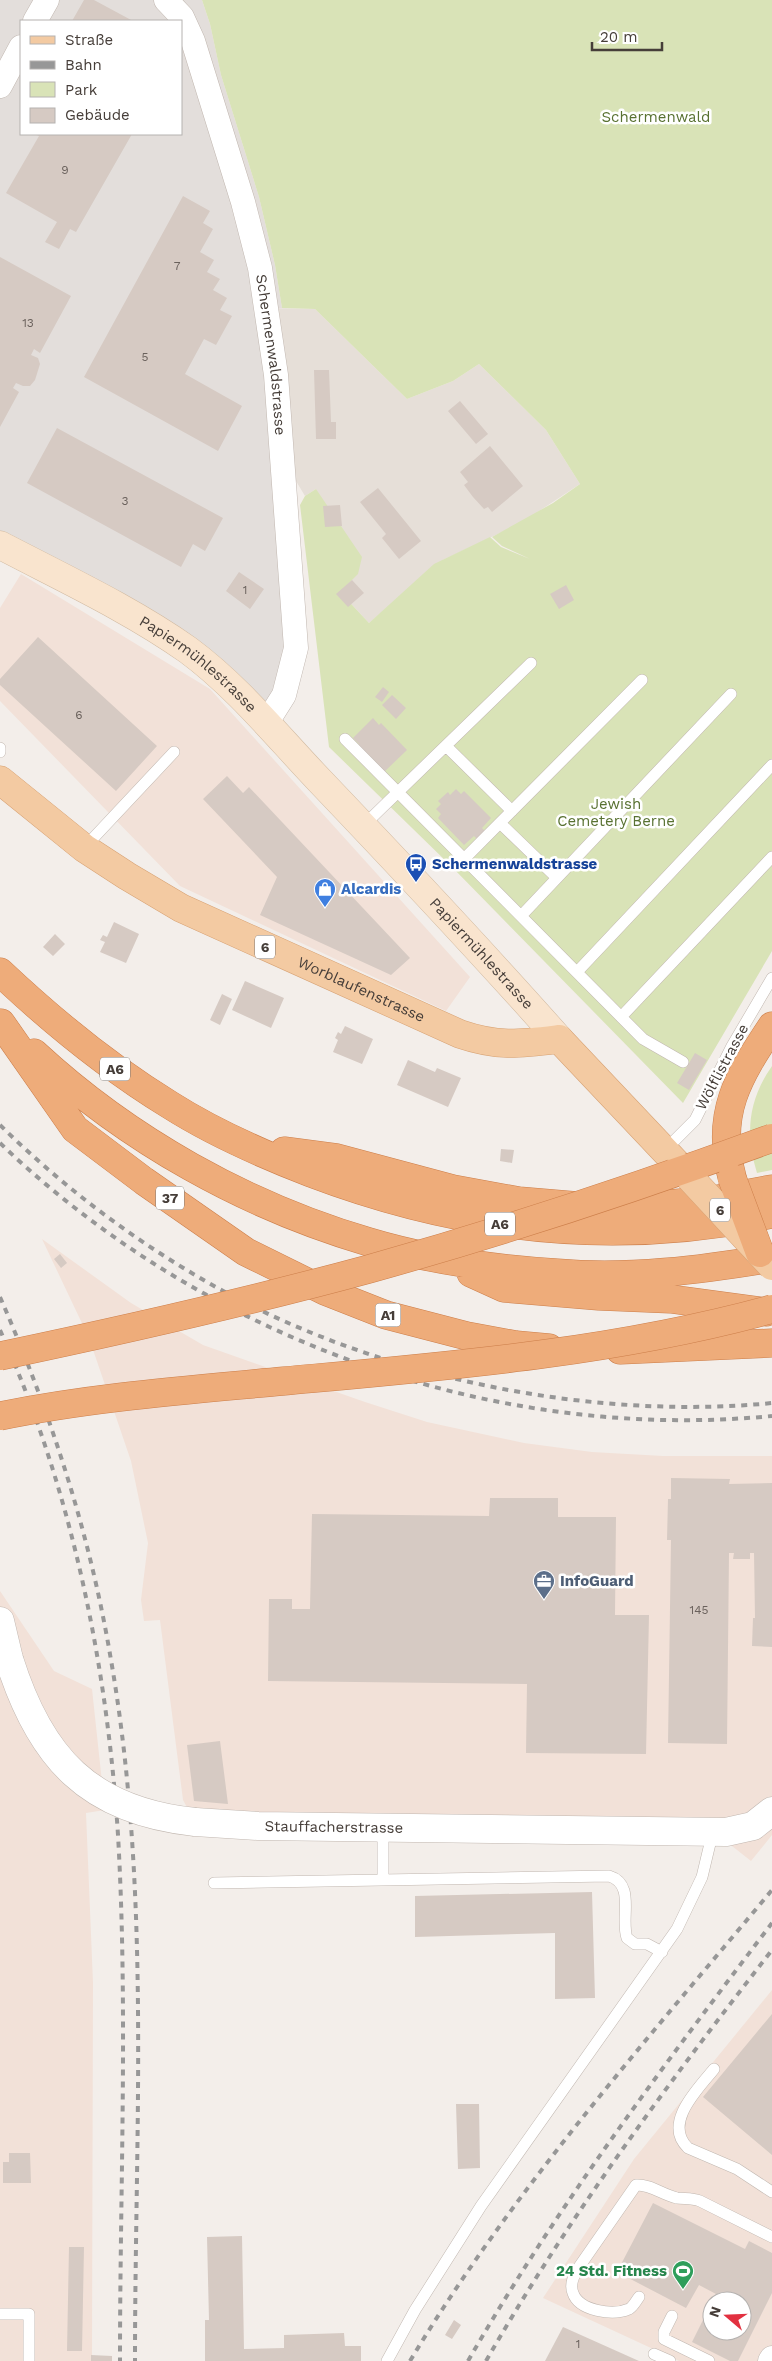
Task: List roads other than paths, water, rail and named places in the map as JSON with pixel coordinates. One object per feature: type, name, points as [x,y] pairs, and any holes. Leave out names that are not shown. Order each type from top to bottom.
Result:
[{"type":"highway","name":"A6","points":[[0,972],[71,1035],[120,1073],[171,1106],[245,1146],[334,1182],[388,1199],[448,1214],[513,1226],[570,1232],[632,1232],[679,1228],[771,1195]]},
{"type":"highway","name":"A6","points":[[1,1022],[48,1066],[96,1105],[148,1141],[204,1174],[266,1204],[369,1242],[437,1258],[559,1274],[689,1270],[768,1259]]},
{"type":"highway","name":"37","points":[[1,1022],[74,1129],[144,1181],[246,1252],[267,1264]]},
{"type":"highway","points":[[768,1259],[732,1178],[726,1156],[725,1134],[730,1103],[743,1073],[772,1026]]},
{"type":"highway","points":[[0,1356],[148,1324],[370,1268],[611,1195],[772,1138]]},
{"type":"highway","points":[[437,1258],[504,1288],[590,1296],[679,1300],[772,1311]]},
{"type":"highway","name":"A1","points":[[267,1264],[325,1291],[386,1315],[467,1336],[516,1345],[573,1350],[630,1350],[772,1343]]},
{"type":"highway","points":[[0,1416],[126,1396],[438,1367],[565,1352],[685,1330],[772,1311]]},
{"type":"main road","name":"Papiermühlestrasse","points":[[0,545],[154,628],[189,651],[267,722],[559,1039],[768,1259]]},
{"type":"main road","name":"Worblaufenstrasse","points":[[0,780],[84,848],[144,887],[201,918],[460,1034],[496,1044],[559,1039]]},
{"type":"street","points":[[37,20],[47,0]]},
{"type":"street","name":"Schermenwaldstrasse","points":[[166,0],[182,17],[193,40],[243,202],[260,268],[267,308],[276,376],[296,648],[284,695],[267,722]]},
{"type":"street","points":[[0,86],[20,49]]},
{"type":"street","name":"Stauffacherstrasse","points":[[0,1622],[8,1659],[17,1687],[37,1728],[54,1753],[71,1772],[107,1798],[128,1808],[155,1816],[196,1822],[258,1826],[713,1831],[746,1829],[758,1823],[772,1811]]},
{"type":"lane","points":[[363,826],[531,663]]},
{"type":"lane","points":[[464,859],[642,680]]},
{"type":"lane","points":[[521,916],[731,694]]},
{"type":"lane","points":[[345,739],[644,1039],[683,1062]]},
{"type":"lane","points":[[446,746],[512,811]]},
{"type":"lane","points":[[84,848],[174,752]]},
{"type":"lane","points":[[577,972],[772,765]]},
{"type":"lane","points":[[500,823],[557,878]]},
{"type":"lane","points":[[621,1017],[772,857]]},
{"type":"lane","name":"Wölflistrasse","points":[[672,1159],[695,1120],[732,1046],[772,978]]},
{"type":"lane","points":[[383,1879],[384,1827]]},
{"type":"lane","points":[[387,2361],[415,2310],[481,2206],[662,1952],[694,1896],[702,1877],[713,1831]]},
{"type":"lane","points":[[214,1884],[383,1879],[609,1876],[621,1883],[625,1891],[627,1938],[635,1944],[647,1944],[662,1952]]},
{"type":"lane","points":[[714,2069],[690,2098],[681,2115],[679,2132],[683,2144],[688,2148],[737,2169],[772,2192]]},
{"type":"lane","points":[[639,2297],[630,2308],[614,2312],[599,2310],[581,2303],[572,2292],[572,2285],[579,2267],[636,2185],[643,2184],[678,2198],[689,2197],[700,2201],[772,2237]]},
{"type":"lane","points":[[0,2314],[29,2314],[29,2361]]},
{"type":"lane","points":[[672,2316],[664,2332],[664,2339],[709,2361]]},
{"type":"lane","points":[[654,2354],[670,2361]]},
{"type":"railway","points":[[0,1125],[83,1199],[175,1263],[240,1300],[301,1328],[365,1353],[431,1373],[499,1388],[568,1399],[637,1405],[705,1407],[772,1403]]},
{"type":"railway","points":[[0,1143],[80,1212],[167,1272],[259,1322],[357,1363],[458,1393],[561,1412],[666,1420],[772,1416]]},
{"type":"railway","points":[[0,1297],[36,1385],[67,1475],[80,1521],[102,1613],[124,1747],[132,1834],[138,2010],[135,2361]]},
{"type":"railway","points":[[0,1330],[25,1390],[47,1451],[66,1513],[95,1641],[113,1770],[118,1835],[123,1966],[120,2361]]},
{"type":"railway","points":[[410,2361],[450,2298],[536,2177],[629,2061],[772,1890]]},
{"type":"railway","points":[[468,2361],[538,2247],[613,2137],[772,1923]]},
{"type":"railway","points":[[486,2361],[551,2254],[586,2202],[658,2100],[772,1950]]},
{"type":"place","name":"Schermenwaldstrasse","points":[[416,883]]},
{"type":"place","name":"Alcardis","points":[[325,908]]},
{"type":"place","name":"InfoGuard","points":[[544,1600]]},
{"type":"place","name":"24 Std. Fitness","points":[[683,2290]]},
{"type":"park label","name":"Schermenwald","points":[[656,117]]},
{"type":"park label","name":"Jewish Cemetery Berne","points":[[616,812]]}]
